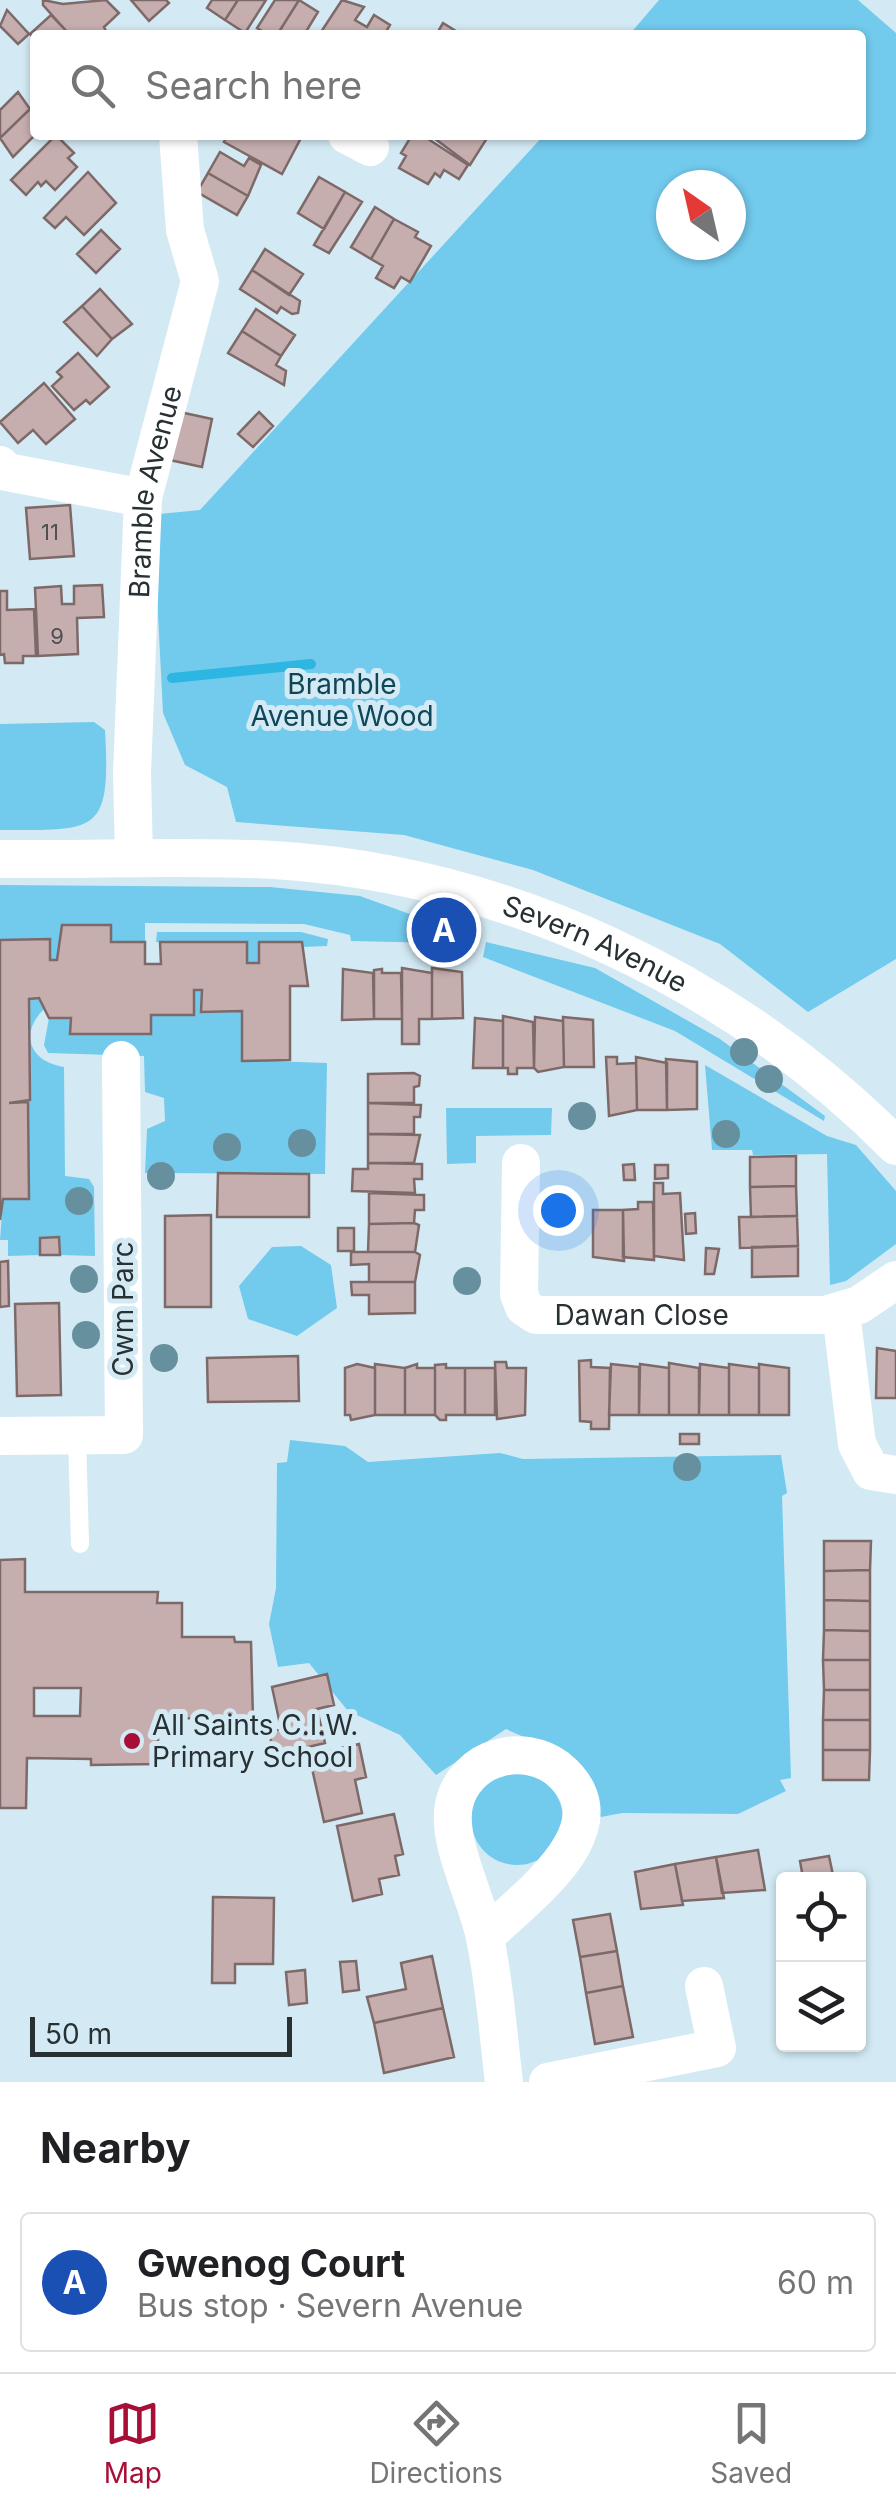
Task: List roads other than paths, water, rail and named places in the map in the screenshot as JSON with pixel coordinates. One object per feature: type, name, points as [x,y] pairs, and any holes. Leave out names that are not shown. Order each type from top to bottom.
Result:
[{"type":"street","name":"Bramble Avenue","points":[[134,858],[132,773],[143,498],[200,281],[185,230],[178,140]]},
{"type":"street","points":[[0,466],[7,472],[143,498]]},
{"type":"street","name":"Severn Avenue","points":[[0,858],[276,860],[422,880],[524,911],[637,960],[721,1007],[832,1087],[896,1146]]},
{"type":"street","name":"Cwm Parc","points":[[0,1436],[124,1435],[121,1060]]},
{"type":"street","name":"Dawan Close","points":[[521,1162],[519,1294],[524,1307],[536,1315],[794,1318],[841,1312],[896,1280]]},
{"type":"street","points":[[841,1312],[857,1444],[871,1471],[896,1474]]},
{"type":"street","points":[[485,1937],[564,1862],[576,1844],[581,1824],[575,1793],[556,1768],[538,1758],[516,1754],[477,1768],[454,1803],[452,1824],[485,1937],[504,2082]]},
{"type":"street","points":[[548,2082],[716,2048],[704,1986]]},
{"type":"lane","points":[[76,1435],[80,1544]]},
{"type":"waterway","points":[[172,678],[311,664]]},
{"type":"place","name":"Gwenog Court","points":[[444,930]]},
{"type":"place","name":"All Saints C.I.W. Primary School","points":[[132,1741]]},
{"type":"park label","name":"Bramble Avenue Wood","points":[[342,700]]}]
